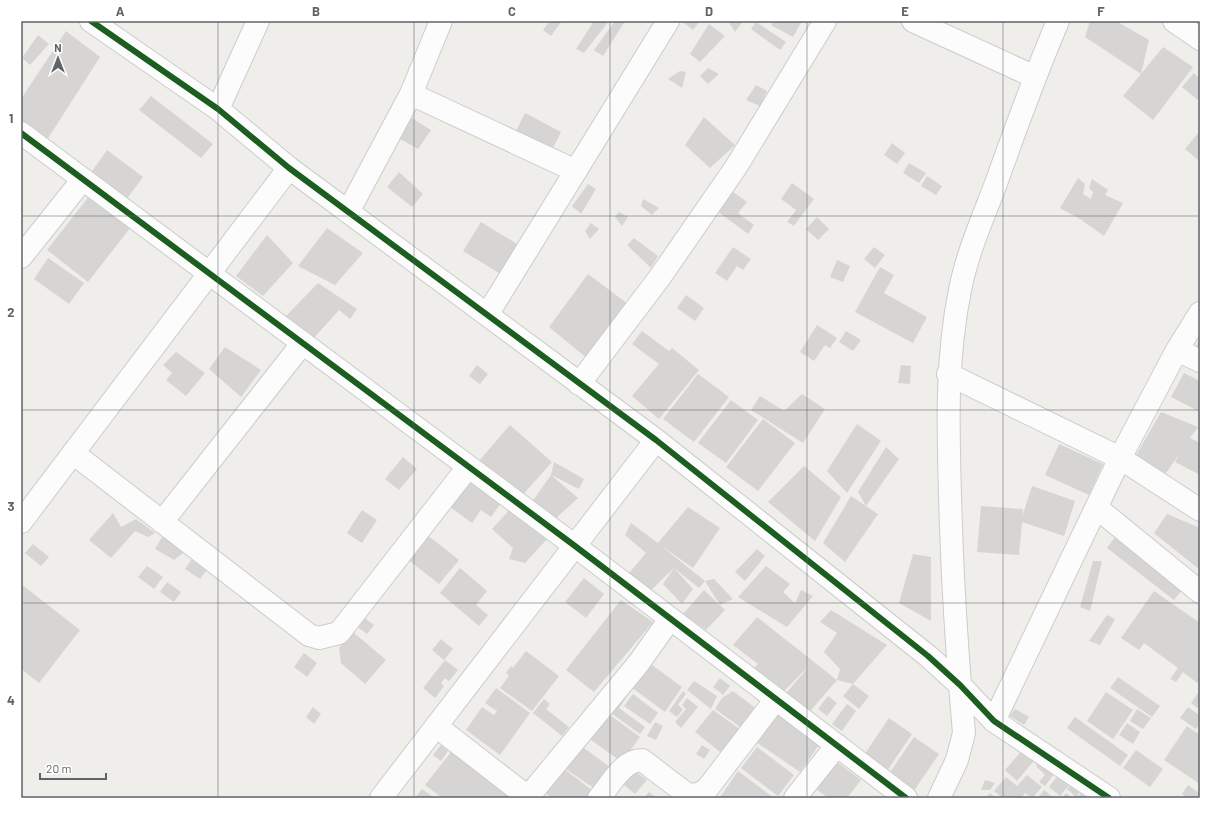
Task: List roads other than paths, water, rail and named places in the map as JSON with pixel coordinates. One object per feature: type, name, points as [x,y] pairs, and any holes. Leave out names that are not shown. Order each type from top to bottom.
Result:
[{"type":"street","points":[[91,21],[112,27],[218,109],[289,168],[656,440],[890,625],[960,685],[994,721],[1109,798]]},
{"type":"street","points":[[218,109],[258,21]]},
{"type":"street","points":[[348,212],[410,94],[441,21]]},
{"type":"street","points":[[487,315],[668,21]]},
{"type":"street","points":[[579,384],[660,277],[736,167],[825,21]]},
{"type":"street","points":[[913,21],[1035,77]]},
{"type":"street","points":[[939,798],[957,760],[964,733],[950,524],[947,409],[948,374],[960,289],[970,255],[1035,77],[1058,21]]},
{"type":"street","points":[[1174,21],[1200,39]]},
{"type":"street","points":[[410,94],[576,171]]},
{"type":"street","points":[[21,133],[208,274],[575,546],[906,798]]},
{"type":"street","points":[[25,509],[73,453],[289,168]]},
{"type":"street","points":[[21,257],[83,179]]},
{"type":"street","points":[[994,721],[1120,458],[1177,350],[1200,313]]},
{"type":"street","points":[[162,522],[302,344]]},
{"type":"street","points":[[1177,350],[1200,361]]},
{"type":"street","points":[[948,374],[1120,458],[1200,510]]},
{"type":"street","points":[[381,798],[656,440]]},
{"type":"street","points":[[73,453],[309,635],[319,638],[339,633],[468,467]]},
{"type":"street","points":[[1097,508],[1200,592]]},
{"type":"street","points":[[436,726],[528,797],[638,664],[670,619]]},
{"type":"street","points":[[599,798],[626,764],[635,760],[642,760],[688,795],[699,794],[707,789],[776,699]]},
{"type":"street","points":[[794,798],[837,745]]}]
